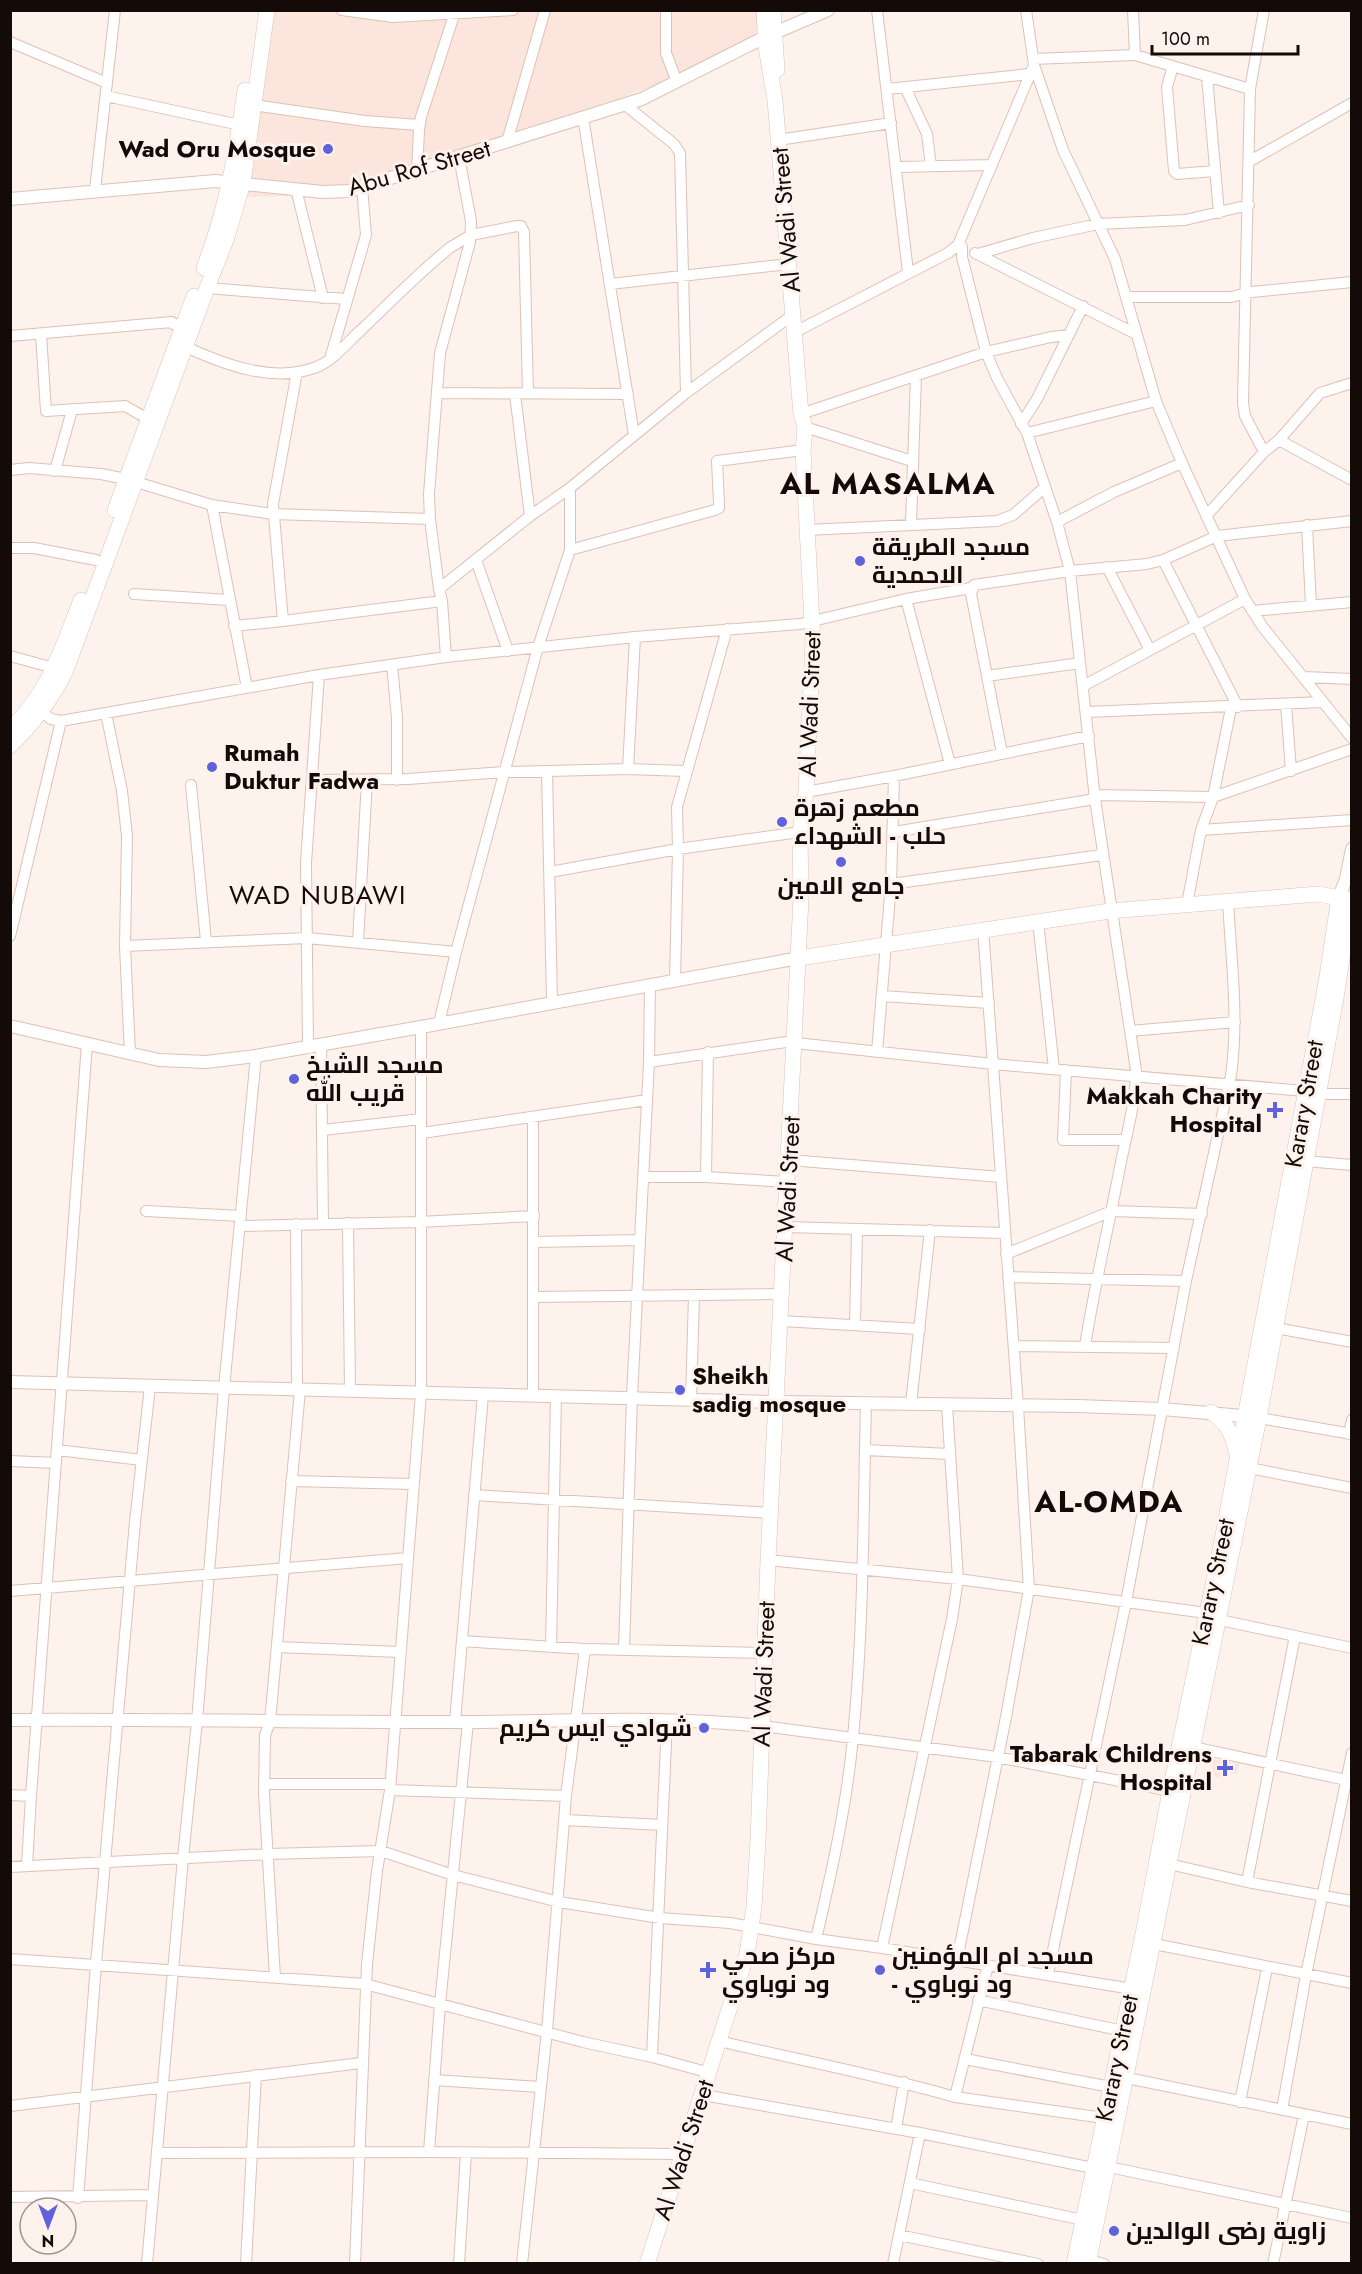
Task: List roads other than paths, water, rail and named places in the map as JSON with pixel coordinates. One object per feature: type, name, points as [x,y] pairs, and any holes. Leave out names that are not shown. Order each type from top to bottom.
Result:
[{"type":"main road","points":[[10,729],[38,708],[96,560],[186,347],[188,325],[216,237],[237,182],[240,125],[251,95],[258,10]]},
{"type":"main road","points":[[10,746],[38,708],[57,688],[66,670],[131,481],[148,419],[226,240],[267,10]]},
{"type":"main road","points":[[764,10],[770,35]]},
{"type":"main road","points":[[770,35],[773,10]]},
{"type":"main road","name":"Al Wadi Street","points":[[647,2264],[747,1954],[752,1928],[758,1841],[768,1560],[799,958],[800,832],[806,792],[813,621],[803,420],[770,35]]},
{"type":"main road","points":[[799,958],[1110,911],[1318,894],[1347,899]]},
{"type":"main road","name":"Karary Street","points":[[1089,2263],[1083,2220],[1177,1792],[1232,1525],[1249,1468],[1252,1417],[1347,899]]},
{"type":"main road","name":"Karary Street","points":[[1232,1525],[1238,1456],[1252,1417],[1276,1328],[1305,1161],[1311,1093]]},
{"type":"main road","points":[[1211,1412],[1226,1423],[1230,1429],[1238,1456]]},
{"type":"main road","name":"Karary Street","points":[[1089,2263],[1169,1864],[1177,1792],[1193,1747],[1213,1616]]},
{"type":"street","points":[[95,190],[115,10]]},
{"type":"street","points":[[342,10],[384,17],[513,10]]},
{"type":"street","points":[[507,142],[544,10]]},
{"type":"street","points":[[666,10],[666,53],[677,82]]},
{"type":"street","name":"Abu Rof Street","points":[[10,199],[201,181],[237,182],[339,192],[362,187],[642,99],[770,35],[828,10]]},
{"type":"street","points":[[877,10],[908,272]]},
{"type":"street","points":[[1026,10],[1032,66],[1063,150],[1115,259],[1156,401],[1182,463],[1252,611],[1352,738]]},
{"type":"street","points":[[1133,10],[1135,55]]},
{"type":"street","points":[[1264,10],[1250,89],[1244,411],[1264,452]]},
{"type":"street","points":[[417,171],[419,125],[454,15]]},
{"type":"street","points":[[10,42],[107,83]]},
{"type":"street","points":[[887,89],[1032,66],[1135,55],[1250,89]]},
{"type":"street","points":[[1032,66],[960,246],[986,352],[1024,428],[1057,522],[1070,570],[1102,855],[1136,1077],[1112,1211],[1096,1279],[1084,1346]]},
{"type":"street","points":[[1173,66],[1167,87],[1174,171],[1177,174],[1215,171]]},
{"type":"street","points":[[1207,77],[1219,213]]},
{"type":"street","points":[[905,87],[927,134],[931,166]]},
{"type":"street","points":[[251,95],[365,121],[419,125]]},
{"type":"street","points":[[106,96],[240,125]]},
{"type":"street","points":[[1250,161],[1352,103]]},
{"type":"street","points":[[624,104],[679,148],[687,393]]},
{"type":"street","points":[[583,117],[634,435]]},
{"type":"street","points":[[778,140],[891,123]]},
{"type":"street","points":[[446,657],[429,494],[441,346],[471,235],[471,221],[459,157]]},
{"type":"street","points":[[896,167],[992,165]]},
{"type":"street","points":[[330,359],[366,235],[362,187]]},
{"type":"street","points":[[296,189],[323,298]]},
{"type":"street","points":[[978,254],[1033,238],[1098,224],[1185,220],[1249,205]]},
{"type":"street","points":[[186,347],[238,368],[263,372],[297,372],[315,368],[330,359],[446,251],[471,235],[518,226],[523,229],[528,393]]},
{"type":"street","points":[[960,246],[1136,334]]},
{"type":"street","points":[[795,332],[960,246]]},
{"type":"street","points":[[610,284],[789,264]]},
{"type":"street","points":[[1127,297],[1231,297],[1352,282]]},
{"type":"street","points":[[207,288],[346,299]]},
{"type":"street","points":[[1024,428],[1083,306]]},
{"type":"street","points":[[439,589],[530,516],[570,488],[687,393],[794,314]]},
{"type":"street","points":[[10,336],[172,322],[188,325]]},
{"type":"street","points":[[41,334],[45,410],[48,412],[125,406],[148,419]]},
{"type":"street","points":[[803,420],[916,376],[986,352],[1069,334]]},
{"type":"street","points":[[284,621],[273,497],[297,372]]},
{"type":"street","points":[[911,524],[916,376]]},
{"type":"street","points":[[1206,516],[1264,452],[1279,440],[1320,393],[1352,383]]},
{"type":"street","points":[[437,393],[628,394]]},
{"type":"street","points":[[515,393],[530,516]]},
{"type":"street","points":[[1024,428],[1156,401]]},
{"type":"street","points":[[55,471],[72,410]]},
{"type":"street","points":[[803,420],[912,461]]},
{"type":"street","points":[[1279,440],[1352,480]]},
{"type":"street","points":[[570,550],[719,508],[717,461],[803,450]]},
{"type":"street","points":[[1057,522],[1114,492],[1182,463]]},
{"type":"street","points":[[10,470],[29,468],[101,474],[212,505],[273,514],[430,519]]},
{"type":"street","points":[[439,1023],[538,648],[570,550],[570,488]]},
{"type":"street","points":[[807,530],[997,521],[1006,519],[1044,488]]},
{"type":"street","points":[[212,505],[247,688]]},
{"type":"street","points":[[38,708],[51,719],[61,721],[392,664],[635,637],[800,624],[971,588],[977,584],[1070,570],[1147,564],[1163,560],[1217,536],[1352,521]]},
{"type":"street","points":[[1307,525],[1311,605]]},
{"type":"street","points":[[10,548],[34,548],[96,560]]},
{"type":"street","points":[[476,560],[507,651]]},
{"type":"street","points":[[1163,560],[1234,708],[1213,797],[1202,830],[1187,904]]},
{"type":"street","points":[[1107,567],[1150,650]]},
{"type":"street","points":[[971,588],[1002,753]]},
{"type":"street","points":[[134,594],[229,600]]},
{"type":"street","points":[[1083,686],[1245,599]]},
{"type":"street","points":[[906,600],[950,764]]},
{"type":"street","points":[[234,626],[442,602]]},
{"type":"street","points":[[1252,611],[1352,602]]},
{"type":"street","points":[[675,980],[677,807],[685,771],[727,629]]},
{"type":"street","points":[[628,769],[635,637]]},
{"type":"street","points":[[10,656],[54,668]]},
{"type":"street","points":[[987,676],[1080,663]]},
{"type":"street","points":[[392,664],[397,718],[397,780]]},
{"type":"street","points":[[320,675],[306,863],[307,938],[323,1130],[323,1223]]},
{"type":"street","points":[[1304,677],[1352,679]]},
{"type":"street","points":[[1087,712],[1234,708],[1322,702]]},
{"type":"street","points":[[1286,704],[1292,771]]},
{"type":"street","points":[[106,713],[125,813],[128,858],[125,946],[130,1054]]},
{"type":"street","points":[[10,936],[15,901],[61,721]]},
{"type":"street","points":[[806,792],[894,777],[1089,736]]},
{"type":"street","points":[[894,832],[1095,797],[1213,797],[1352,749]]},
{"type":"street","points":[[312,780],[397,780],[504,772],[628,769],[685,771]]},
{"type":"street","points":[[546,771],[552,1002]]},
{"type":"street","points":[[877,1052],[891,884],[894,777]]},
{"type":"street","points":[[358,942],[367,780]]},
{"type":"street","points":[[191,784],[206,941]]},
{"type":"street","points":[[1202,830],[1352,820]]},
{"type":"street","points":[[550,872],[678,849],[800,832]]},
{"type":"street","points":[[1347,899],[1346,879],[1352,849]]},
{"type":"street","points":[[891,884],[1102,855]]},
{"type":"street","points":[[1048,1974],[1126,1602],[1186,1281],[1229,1086],[1234,1054],[1235,1022],[1228,901]]},
{"type":"street","points":[[1038,921],[1054,1069]]},
{"type":"street","points":[[957,1960],[1029,1589],[1014,1346],[982,929]]},
{"type":"street","points":[[125,946],[307,938],[456,952]]},
{"type":"street","points":[[10,1026],[159,1060],[198,1062],[256,1056],[799,958]]},
{"type":"street","points":[[624,1650],[632,1397],[649,1062],[650,984]]},
{"type":"street","points":[[882,996],[989,1003]]},
{"type":"street","points":[[1130,1031],[1235,1022]]},
{"type":"street","points":[[355,2264],[365,1984],[377,1871],[390,1787],[421,1392],[419,1222],[422,1133],[421,1027]]},
{"type":"street","points":[[649,1062],[778,1042],[1229,1086],[1352,1094]]},
{"type":"street","points":[[27,1866],[35,1720],[87,1044]]},
{"type":"street","points":[[706,1177],[708,1052]]},
{"type":"street","points":[[147,2264],[197,1721],[224,1388],[256,1056]]},
{"type":"street","points":[[1066,1070],[1063,1140],[1125,1140]]},
{"type":"street","points":[[422,1133],[647,1100]]},
{"type":"street","points":[[533,1118],[533,1396]]},
{"type":"street","points":[[323,1130],[421,1119]]},
{"type":"street","points":[[789,1160],[1001,1178]]},
{"type":"street","points":[[1305,1161],[1352,1165]]},
{"type":"street","points":[[643,1177],[706,1177],[787,1182]]},
{"type":"street","points":[[146,1211],[296,1224],[419,1222],[534,1216]]},
{"type":"street","points":[[1006,1254],[1112,1211],[1202,1214]]},
{"type":"street","points":[[348,1223],[350,1391]]},
{"type":"street","points":[[275,1977],[264,1784],[265,1735],[270,1722],[299,1390],[296,1224]]},
{"type":"street","points":[[785,1227],[1005,1233]]},
{"type":"street","points":[[855,1324],[857,1228]]},
{"type":"street","points":[[911,1404],[930,1230]]},
{"type":"street","points":[[534,1242],[640,1240]]},
{"type":"street","points":[[1008,1277],[1186,1281]]},
{"type":"street","points":[[533,1297],[783,1294]]},
{"type":"street","points":[[692,1399],[693,1295]]},
{"type":"street","points":[[782,1322],[920,1329]]},
{"type":"street","points":[[1276,1328],[1352,1342]]},
{"type":"street","points":[[1014,1346],[1174,1348]]},
{"type":"street","points":[[10,1382],[483,1395],[1162,1409],[1252,1417],[1350,1434],[1352,1420]]},
{"type":"street","points":[[150,1386],[96,1964],[78,2198],[153,2196]]},
{"type":"street","points":[[429,2152],[440,2004],[462,1792],[462,1641],[483,1395]]},
{"type":"street","points":[[551,1647],[556,1396]]},
{"type":"street","points":[[816,1939],[828,1888],[853,1737],[866,1403]]},
{"type":"street","points":[[882,1948],[952,1619],[958,1579],[947,1405]]},
{"type":"street","points":[[57,1450],[142,1460]]},
{"type":"street","points":[[865,1450],[950,1454]]},
{"type":"street","points":[[10,1461],[56,1463]]},
{"type":"street","points":[[1249,1468],[1352,1488]]},
{"type":"street","points":[[291,1481],[413,1484]]},
{"type":"street","points":[[474,1495],[772,1513]]},
{"type":"street","points":[[10,1591],[408,1558]]},
{"type":"street","points":[[768,1560],[958,1579],[1126,1602],[1213,1616],[1352,1648]]},
{"type":"street","points":[[1247,1882],[1295,1636]]},
{"type":"street","points":[[462,1641],[585,1649],[765,1653]]},
{"type":"street","points":[[277,1647],[400,1652]]},
{"type":"street","points":[[522,2264],[559,1902],[567,1796],[585,1649]]},
{"type":"street","points":[[10,1720],[270,1722],[667,1720],[727,1722],[997,1757],[1177,1792]]},
{"type":"street","points":[[652,2057],[660,1918],[667,1720]]},
{"type":"street","points":[[1193,1747],[1349,1780]]},
{"type":"street","points":[[1282,2110],[1305,1975],[1349,1780],[1352,1753]]},
{"type":"street","points":[[264,1784],[390,1787],[567,1796]]},
{"type":"street","points":[[10,1795],[31,1796]]},
{"type":"street","points":[[565,1820],[662,1825]]},
{"type":"street","points":[[10,1867],[267,1854],[381,1851],[453,1875],[559,1902],[660,1918],[730,1923],[816,1939],[1132,1989]]},
{"type":"street","points":[[1169,1864],[1247,1882],[1352,1901]]},
{"type":"street","points":[[1154,1944],[1352,1983]]},
{"type":"street","points":[[10,1959],[365,1984],[710,2073]]},
{"type":"street","points":[[955,2097],[988,1965]]},
{"type":"street","points":[[1240,2102],[1267,1968]]},
{"type":"street","points":[[978,2000],[1123,2031]]},
{"type":"street","points":[[719,2041],[817,2065],[904,2082],[955,2097],[1104,2118]]},
{"type":"street","points":[[965,2059],[1111,2087]]},
{"type":"street","points":[[10,2106],[362,2063]]},
{"type":"street","points":[[246,2264],[256,2075]]},
{"type":"street","points":[[1127,2078],[1352,2124]]},
{"type":"street","points":[[434,2080],[540,2087]]},
{"type":"street","points":[[896,2129],[904,2082]]},
{"type":"street","points":[[703,2095],[920,2133],[1093,2168]]},
{"type":"street","points":[[1273,2264],[1304,2115]]},
{"type":"street","points":[[893,2264],[920,2133]]},
{"type":"street","points":[[157,2153],[683,2154]]},
{"type":"street","points":[[459,2264],[466,2153]]},
{"type":"street","points":[[1109,2167],[1352,2218]]},
{"type":"street","points":[[910,2183],[1083,2220]]},
{"type":"street","points":[[899,2235],[1038,2264]]},
{"type":"place","name":"Wad Oru Mosque","points":[[328,149]]},
{"type":"place","name":"مسجد الطريقة الاحمدية","points":[[860,561]]},
{"type":"place","name":"Rumah Duktur Fadwa","points":[[212,767]]},
{"type":"place","name":"مطعم زهرة حلب - الشهداء","points":[[782,822]]},
{"type":"place","name":"جامع الامين","points":[[841,862]]},
{"type":"place","name":"مسجد الشيخ قريب الله","points":[[294,1079]]},
{"type":"place","name":"Makkah Charity Hospital","points":[[1275,1110]]},
{"type":"place","name":"Sheikh sadig mosque","points":[[680,1390]]},
{"type":"place","name":"شوادي ايس كريم","points":[[704,1728]]},
{"type":"place","name":"Tabarak Childrens Hospital","points":[[1225,1768]]},
{"type":"place","name":"مركز صحي ود نوباوي","points":[[708,1970]]},
{"type":"place","name":"مسجد ام المؤمنين - ود نوباوي","points":[[880,1970]]},
{"type":"place","name":"زاوية رضى الوالدين","points":[[1114,2231]]},
{"type":"district","name":"AL MASALMA","points":[[888,484]]},
{"type":"district","name":"WAD NUBAWI","points":[[318,895]]},
{"type":"district","name":"AL-OMDA","points":[[1109,1502]]}]
